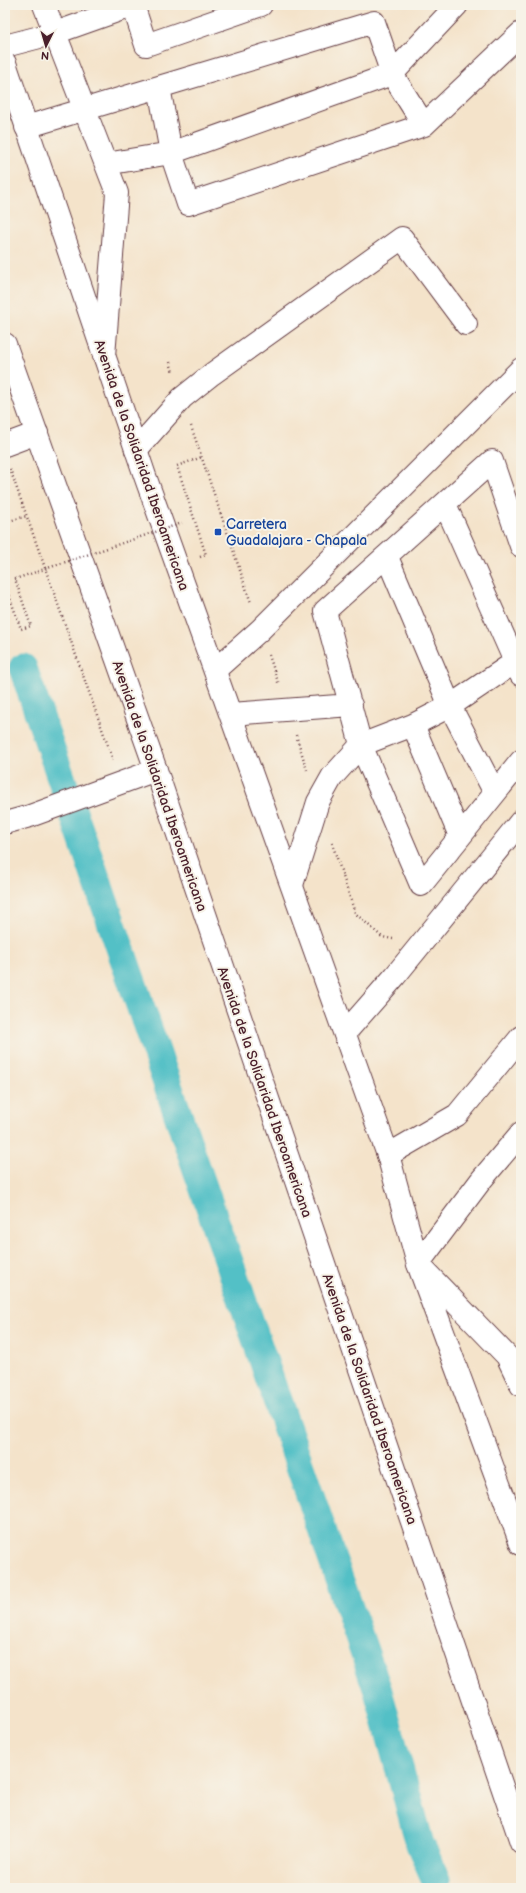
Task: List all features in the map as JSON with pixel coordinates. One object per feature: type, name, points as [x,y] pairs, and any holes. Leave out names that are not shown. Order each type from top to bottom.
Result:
[{"type":"main road","points":[[44,5],[117,193],[104,356]]},
{"type":"main road","points":[[5,46],[55,33],[133,5],[146,44],[261,5]]},
{"type":"main road","points":[[106,164],[171,153],[392,74],[457,5]]},
{"type":"main road","points":[[26,127],[85,111],[374,22],[392,74],[424,125]]},
{"type":"main road","points":[[159,88],[171,153],[188,204],[424,125],[521,33]]},
{"type":"main road","name":"Avenida de la Solidaridad Iberoamericana","points":[[5,63],[136,450],[388,1155],[418,1264],[521,1544]]},
{"type":"main road","points":[[136,450],[182,398],[212,374],[402,238],[466,324]]},
{"type":"main road","name":"Avenida de la Solidaridad Iberoamericana","points":[[5,344],[156,770],[521,1842]]},
{"type":"main road","points":[[215,670],[260,630],[521,371]]},
{"type":"main road","points":[[6,454],[37,433]]},
{"type":"main road","points":[[521,546],[492,461],[387,557],[325,611],[361,745],[421,885],[521,761]]},
{"type":"main road","points":[[292,885],[318,802],[332,777],[361,745],[413,725],[518,668],[445,504]]},
{"type":"main road","points":[[387,557],[450,706],[495,793]]},
{"type":"main road","points":[[231,714],[351,705]]},
{"type":"main road","points":[[413,725],[460,836]]},
{"type":"main road","points":[[5,823],[30,816],[156,770]]},
{"type":"main road","points":[[345,1033],[422,943],[521,821]]},
{"type":"main road","points":[[388,1155],[457,1115],[521,1037]]},
{"type":"main road","points":[[521,1133],[482,1179],[418,1264],[507,1356],[521,1385]]},
{"type":"path","points":[[170,362],[318,802]]},
{"type":"path","points":[[6,454],[121,783]]},
{"type":"path","points":[[196,559],[206,555],[177,466],[202,457]]},
{"type":"path","points":[[5,522],[27,516]]},
{"type":"path","points":[[5,584],[21,629],[31,626],[15,579],[182,523],[185,530]]},
{"type":"path","points":[[330,839],[356,913],[382,937],[422,943]]},
{"type":"waterway","points":[[23,668],[378,1691],[420,1844],[436,1880]]},
{"type":"place","name":"Carretera Guadalajara - Chapala","points":[[218,532]]}]
